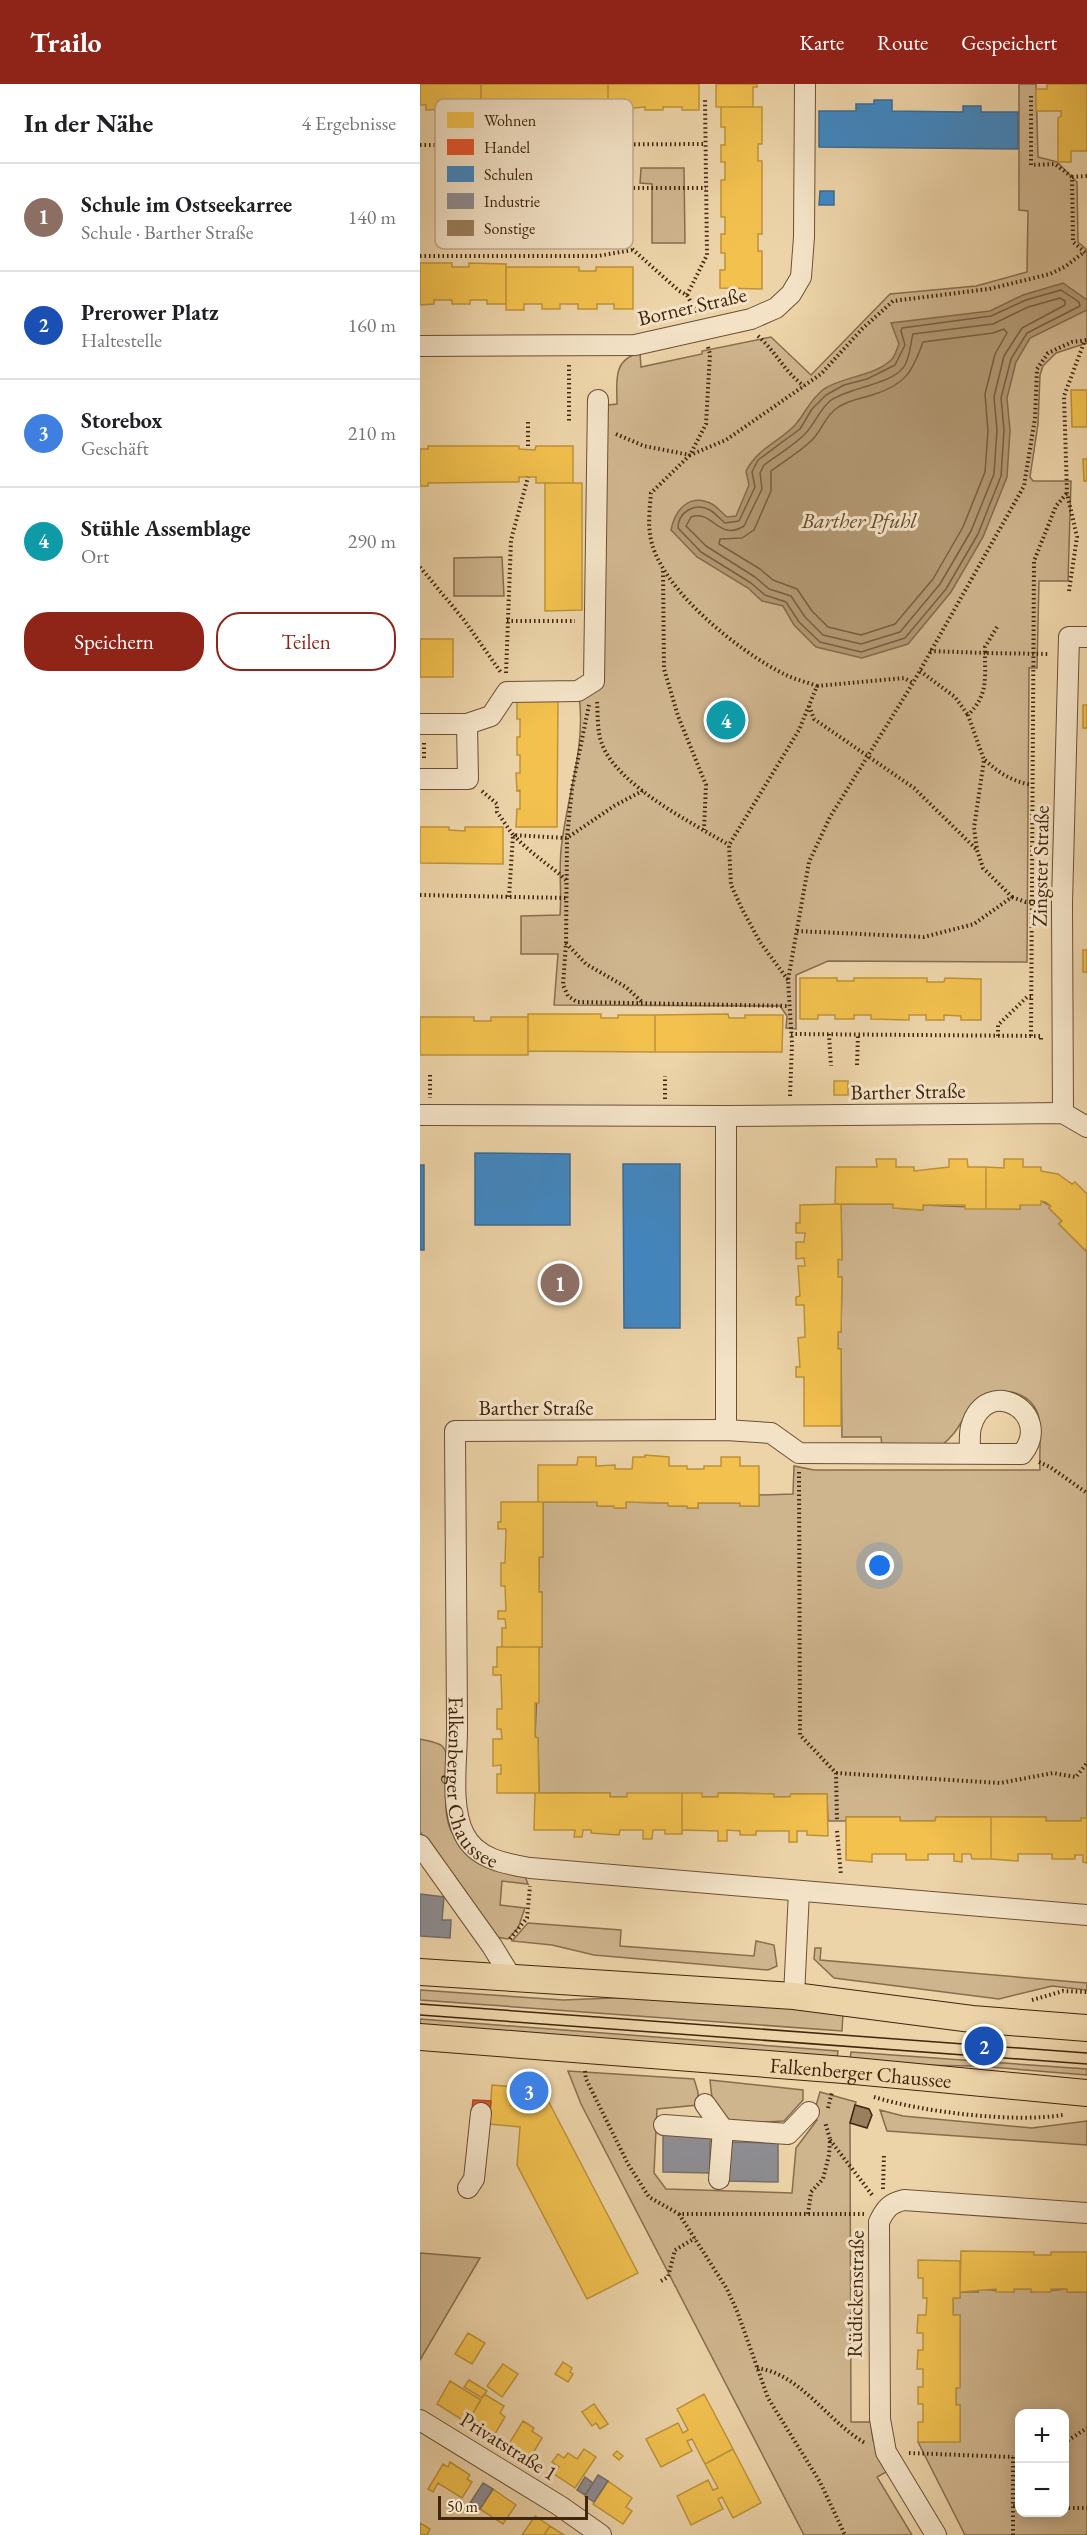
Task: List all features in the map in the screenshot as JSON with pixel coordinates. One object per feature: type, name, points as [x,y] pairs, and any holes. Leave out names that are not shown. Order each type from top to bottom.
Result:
[{"type":"main road","points":[[420,1972],[794,1996],[972,2019],[1087,2028]]},
{"type":"main road","name":"Falkenberger Chaussee","points":[[420,2037],[844,2070],[1087,2093]]},
{"type":"street","name":"Borner Straße","points":[[420,346],[634,345],[751,319],[776,308],[791,294],[801,277],[804,237],[805,84]]},
{"type":"street","points":[[422,724],[467,724],[491,716],[507,692],[578,691],[594,681],[597,621],[598,400]]},
{"type":"street","points":[[1069,654],[1069,637],[1087,637]]},
{"type":"street","name":"Zingster Straße","points":[[1063,1113],[1062,903],[1069,654]]},
{"type":"street","points":[[422,779],[468,778],[467,724]]},
{"type":"street","name":"Barther Straße","points":[[420,1115],[789,1116],[1063,1113],[1087,1126]]},
{"type":"street","points":[[726,1116],[726,1431]]},
{"type":"street","points":[[799,1453],[1022,1455],[1030,1439],[1029,1422],[1021,1409],[1007,1401],[988,1402],[975,1417],[971,1429],[970,1454]]},
{"type":"street","name":"Barther Straße","points":[[454,1431],[771,1433],[799,1453]]},
{"type":"street","name":"Falkenberger Chaussee","points":[[454,1431],[458,1735],[456,1805],[458,1820],[465,1837],[480,1852],[499,1863],[530,1868],[1087,1915]]},
{"type":"street","points":[[420,1845],[492,1946],[511,1977]]},
{"type":"street","points":[[794,1996],[799,1891]]},
{"type":"street","points":[[705,2104],[723,2129],[719,2179]]},
{"type":"street","points":[[664,2125],[788,2134],[809,2112]]},
{"type":"street","points":[[468,2188],[474,2179],[481,2113]]},
{"type":"street","name":"Rüdickenstraße","points":[[936,2535],[886,2452],[880,2419],[878,2385],[879,2222],[883,2214],[896,2201],[904,2200],[1087,2213]]},
{"type":"street","name":"Privatstraße 1","points":[[420,2420],[560,2506],[601,2535]]},
{"type":"path","points":[[1031,96],[1031,165],[1055,164],[1072,177],[1087,176]]},
{"type":"path","points":[[420,256],[598,256],[633,250],[679,291],[687,295],[707,255],[705,100]]},
{"type":"path","points":[[633,144],[705,144]]},
{"type":"path","points":[[598,426],[644,446],[690,455],[726,441],[820,374],[862,329],[893,301],[988,289],[1050,274],[1066,266],[1086,253],[1073,242],[1072,177]]},
{"type":"path","points":[[633,189],[706,188]]},
{"type":"path","points":[[751,319],[756,334],[774,352],[789,375],[804,386]]},
{"type":"path","points":[[703,330],[710,354],[706,424],[690,455],[651,493],[650,536],[663,570],[691,604],[720,631],[787,675],[817,686],[904,678],[913,683]]},
{"type":"path","points":[[789,1116],[791,1034],[788,980],[809,862],[830,817],[913,683],[1024,486],[1035,418],[1037,369],[1048,353],[1072,342],[1086,340],[1064,396],[1067,493],[1077,537],[1069,591]]},
{"type":"path","points":[[569,346],[569,422]]},
{"type":"path","points":[[528,422],[528,449]]},
{"type":"path","points":[[420,567],[464,620],[506,680],[511,540],[528,477]]},
{"type":"path","points":[[1031,1036],[1034,561],[1056,506],[1067,493]]},
{"type":"path","points":[[663,570],[664,669],[678,717],[706,785],[704,830]]},
{"type":"path","points":[[507,621],[597,621]]},
{"type":"path","points":[[968,715],[980,704],[984,682],[985,647],[997,627]]},
{"type":"path","points":[[930,651],[1069,654]]},
{"type":"path","points":[[920,671],[956,697],[968,715],[984,760],[974,828],[977,850],[983,868],[1012,897],[1032,902],[1062,903]]},
{"type":"path","points":[[594,681],[601,743],[616,769],[729,845]]},
{"type":"path","points":[[594,681],[572,788],[567,838],[566,943],[563,985],[568,996],[577,1002],[790,1006]]},
{"type":"path","points":[[788,980],[759,942],[731,885],[729,845],[799,730],[817,686]]},
{"type":"path","points":[[809,706],[814,719],[914,788],[977,850]]},
{"type":"path","points":[[422,724],[422,779]]},
{"type":"path","points":[[984,760],[1014,782],[1032,785]]},
{"type":"path","points":[[513,835],[567,838],[614,806],[644,790]]},
{"type":"path","points":[[497,804],[497,812],[513,835],[524,847],[548,863],[566,880]]},
{"type":"path","points":[[509,897],[513,835]]},
{"type":"path","points":[[420,895],[566,898]]},
{"type":"path","points":[[797,932],[924,937],[974,924],[1012,897]]},
{"type":"path","points":[[566,943],[586,964],[626,987],[644,1003]]},
{"type":"path","points":[[998,1036],[999,1025],[1027,998],[1031,997]]},
{"type":"path","points":[[791,1034],[1041,1036],[1041,1047]]},
{"type":"path","points":[[829,1034],[831,1066]]},
{"type":"path","points":[[857,1065],[858,1035]]},
{"type":"path","points":[[799,1453],[800,1735],[836,1773],[837,1821]]},
{"type":"path","points":[[1022,1455],[1050,1467],[1087,1493]]},
{"type":"path","points":[[836,1773],[1000,1783],[1053,1773],[1076,1776],[1087,1763]]},
{"type":"path","points":[[837,1831],[842,1895]]},
{"type":"path","points":[[508,1941],[527,1918],[530,1868]]},
{"type":"path","points":[[1021,2003],[1063,1991],[1087,1992]]},
{"type":"path","points":[[832,2092],[825,2123],[830,2139],[868,2188],[883,2214]]},
{"type":"path","points":[[872,2097],[902,2105],[999,2116],[1037,2119],[1067,2114]]},
{"type":"path","points":[[808,2214],[811,2192],[823,2179],[830,2139]]},
{"type":"path","points":[[883,2214],[884,2153]]},
{"type":"path","points":[[679,2214],[737,2311],[768,2398],[820,2482],[845,2535]]},
{"type":"path","points":[[661,2282],[668,2277],[675,2250],[695,2238]]},
{"type":"path","points":[[757,2368],[773,2371],[796,2386],[850,2435],[873,2448],[886,2452],[1013,2457],[1013,2535]]},
{"type":"path","points":[[1069,2440],[1087,2428]]},
{"type":"path","points":[[1069,2508],[1087,2508]]},
{"type":"shaded area","points":[[1019,84],[1036,84],[1038,157],[1057,162],[1077,182],[1078,242],[1087,250],[1087,343],[1056,353],[1043,366],[1040,375],[1038,424],[1030,477],[1033,481],[1071,481],[1068,581],[1039,581],[1037,668],[1029,668],[1027,962],[828,961],[796,975],[796,1029],[786,1028],[787,1016],[780,1006],[554,1005],[558,954],[521,954],[521,916],[560,915],[561,851],[578,751],[581,715],[579,696],[587,693],[608,405],[617,404],[617,380],[620,366],[631,356],[640,353],[641,367],[702,354],[702,351],[771,337],[811,375],[890,294],[976,286],[1027,272],[1028,211],[1019,210]]},
{"type":"shaded area","points":[[641,168],[684,168],[685,243],[652,243],[652,184],[640,183]]},
{"type":"shaded area","points":[[502,557],[504,596],[454,596],[454,558]]},
{"type":"shaded area","points":[[1041,1201],[1051,1206],[1049,1208],[1062,1221],[1059,1224],[1087,1252],[1087,1818],[1081,1821],[1046,1821],[1046,1817],[936,1817],[935,1821],[900,1821],[900,1817],[846,1817],[846,1821],[828,1821],[827,1794],[791,1794],[790,1797],[774,1797],[773,1794],[719,1793],[718,1797],[610,1797],[610,1793],[539,1793],[538,1738],[535,1737],[539,1647],[542,1647],[542,1592],[539,1592],[539,1557],[543,1557],[543,1502],[597,1502],[597,1506],[614,1506],[615,1508],[626,1508],[626,1502],[668,1503],[669,1506],[687,1506],[687,1508],[698,1508],[698,1503],[740,1503],[740,1506],[759,1506],[759,1495],[793,1494],[794,1466],[814,1470],[1040,1470],[1038,1414],[1028,1400],[1012,1392],[995,1392],[980,1399],[974,1404],[954,1434],[942,1445],[882,1446],[881,1437],[842,1437],[841,1349],[838,1349],[838,1332],[841,1332],[842,1277],[838,1277],[838,1259],[842,1259],[841,1204],[893,1204],[894,1208],[923,1210],[923,1205],[1020,1209],[1020,1205]]},
{"type":"shaded area","points":[[420,1739],[442,1746],[446,1753],[447,1818],[458,1840],[479,1853],[524,1874],[528,1884],[502,1881],[500,1905],[525,1908],[518,1928],[508,1939],[496,1937],[420,1832]]},
{"type":"shaded area","points":[[528,1923],[621,1930],[620,1946],[754,1956],[756,1941],[774,1945],[777,1966],[768,1970],[594,1955],[552,1945],[512,1941]]},
{"type":"shaded area","points":[[815,1948],[821,1948],[820,1960],[1087,1983],[1087,1990],[1052,1986],[999,1999],[834,1978],[814,1959]]},
{"type":"shaded area","points":[[420,1990],[563,2000],[662,1996],[843,2013],[842,2031],[420,2000]]},
{"type":"shaded area","points":[[420,2019],[838,2051],[837,2058],[420,2025]]},
{"type":"shaded area","points":[[851,2052],[1087,2069],[1087,2075],[978,2066],[905,2065],[850,2059]]},
{"type":"shaded area","points":[[568,2071],[694,2079],[698,2092],[698,2105],[657,2109],[654,2173],[666,2189],[792,2193],[796,2148],[817,2120],[813,2116],[820,2092],[856,2102],[850,2123],[851,2422],[871,2422],[873,2440],[888,2471],[877,2477],[912,2535],[804,2535],[581,2104]]},
{"type":"shaded area","points":[[710,2080],[803,2090],[803,2100],[784,2121],[745,2123],[735,2121],[719,2112],[713,2101]]},
{"type":"shaded area","points":[[880,2110],[903,2116],[1032,2128],[1087,2121],[1087,2145],[887,2131]]},
{"type":"shaded area","points":[[420,2253],[480,2258],[420,2360]]},
{"type":"shaded area","points":[[978,2289],[1014,2292],[1014,2289],[1031,2289],[1031,2292],[1067,2289],[1068,2292],[1087,2292],[1087,2535],[965,2535],[918,2442],[960,2441],[960,2405],[956,2405],[956,2388],[960,2387],[960,2315],[953,2315],[953,2298],[960,2298],[960,2292],[978,2292]]},
{"type":"water","name":"Barther Pfuhl","points":[[1063,283],[1087,300],[1087,310],[1030,338],[1016,362],[1007,398],[1010,430],[1007,477],[983,537],[951,592],[908,644],[862,658],[816,647],[794,625],[783,606],[762,601],[748,588],[697,557],[671,530],[680,510],[690,502],[697,500],[714,505],[727,517],[736,516],[749,485],[746,471],[751,463],[795,425],[819,393],[841,381],[877,369],[892,359],[899,344],[891,323],[990,311],[1023,295]]},
{"type":"building: Wohnen","points":[[420,84],[481,84],[481,99],[435,99],[435,110],[426,110],[426,105],[420,105]]},
{"type":"building: Wohnen","points":[[481,84],[608,84],[608,99],[481,99]]},
{"type":"building: Wohnen","points":[[608,84],[699,84],[699,110],[663,107],[663,110],[645,110],[645,107],[633,108],[633,99],[608,99]]},
{"type":"building: Wohnen","points":[[716,84],[757,84],[757,87],[753,87],[753,107],[716,107]]},
{"type":"building: Wohnen","points":[[1047,84],[1087,84],[1087,151],[1071,151],[1071,162],[1058,162],[1058,118],[1061,116],[1061,111],[1036,111],[1036,89],[1047,89]]},
{"type":"building: Wohnen","points":[[721,107],[762,107],[762,144],[758,144],[758,161],[762,161],[762,234],[758,234],[758,251],[762,251],[762,289],[720,288],[720,270],[725,270],[725,253],[721,253],[721,234],[725,234],[725,217],[721,217],[721,180],[725,180],[725,162],[721,162],[721,145],[725,145],[725,127],[721,127]]},
{"type":"building: Wohnen","points":[[420,263],[452,263],[452,267],[469,267],[469,263],[506,264],[506,304],[487,304],[487,300],[470,300],[470,304],[452,304],[452,300],[434,300],[434,304],[420,305]]},
{"type":"building: Wohnen","points":[[506,267],[579,267],[579,271],[596,271],[596,267],[633,267],[633,309],[614,309],[614,304],[597,304],[597,309],[578,309],[578,304],[560,304],[560,309],[542,309],[542,304],[524,304],[524,310],[506,310]]},
{"type":"building: Wohnen","points":[[1071,390],[1087,390],[1087,427],[1072,427]]},
{"type":"building: Wohnen","points":[[428,446],[519,446],[519,449],[535,450],[536,446],[573,446],[573,483],[536,483],[536,477],[519,477],[519,482],[428,483],[428,486],[420,486],[420,449],[428,449]]},
{"type":"building: Wohnen","points":[[1083,459],[1087,459],[1087,481],[1084,481]]},
{"type":"building: Wohnen","points":[[545,483],[582,483],[582,610],[545,611]]},
{"type":"building: Wohnen","points":[[420,639],[453,639],[453,677],[420,677]]},
{"type":"building: Wohnen","points":[[517,700],[558,700],[557,827],[516,827],[517,809],[520,809],[520,790],[517,791],[516,773],[520,773],[520,755],[517,755],[520,719],[517,719]]},
{"type":"building: Wohnen","points":[[1083,705],[1087,705],[1087,728],[1083,728]]},
{"type":"building: Wohnen","points":[[420,827],[449,827],[449,830],[465,831],[465,827],[503,827],[503,864],[420,863]]},
{"type":"building: Wohnen","points":[[1083,950],[1087,950],[1087,972],[1083,972]]},
{"type":"building: Wohnen","points":[[800,978],[837,978],[837,981],[854,981],[854,978],[927,978],[927,982],[944,982],[945,978],[981,979],[981,1020],[961,1020],[961,1016],[944,1015],[944,1020],[926,1020],[926,1015],[909,1015],[909,1020],[871,1019],[871,1015],[854,1015],[854,1019],[835,1019],[835,1015],[818,1015],[818,1019],[800,1019]]},
{"type":"building: Wohnen","points":[[528,1014],[601,1014],[601,1018],[618,1018],[618,1015],[655,1015],[655,1052],[528,1051]]},
{"type":"building: Wohnen","points":[[728,1014],[729,1018],[745,1018],[745,1015],[783,1015],[782,1052],[655,1052],[655,1015]]},
{"type":"building: Wohnen","points":[[420,1017],[474,1017],[474,1021],[491,1021],[491,1017],[528,1017],[528,1055],[420,1055]]},
{"type":"building: Wohnen","points":[[834,1081],[848,1081],[848,1095],[834,1095]]},
{"type":"building: Wohnen","points":[[876,1159],[896,1159],[896,1167],[914,1167],[914,1171],[949,1167],[949,1159],[967,1159],[968,1167],[986,1167],[986,1209],[965,1209],[965,1205],[923,1205],[923,1210],[893,1208],[893,1204],[835,1204],[836,1167],[877,1167]]},
{"type":"building: Wohnen","points":[[1004,1159],[1023,1159],[1023,1167],[1041,1167],[1041,1171],[1058,1174],[1072,1184],[1075,1182],[1087,1194],[1087,1248],[1085,1250],[1059,1224],[1062,1221],[1046,1202],[1041,1201],[1041,1205],[1020,1205],[1020,1209],[986,1209],[986,1167],[1004,1168]]},
{"type":"building: Wohnen","points":[[841,1204],[842,1260],[838,1259],[838,1277],[842,1277],[841,1332],[838,1332],[838,1349],[841,1349],[841,1426],[804,1426],[804,1377],[796,1377],[796,1367],[800,1367],[798,1338],[805,1337],[804,1305],[796,1305],[796,1297],[800,1296],[798,1266],[805,1266],[804,1258],[796,1259],[796,1242],[804,1242],[805,1233],[796,1233],[796,1223],[800,1223],[800,1205]]},
{"type":"building: Wohnen","points":[[645,1455],[669,1457],[669,1466],[687,1466],[687,1469],[721,1466],[721,1457],[740,1457],[740,1466],[759,1466],[759,1506],[740,1506],[740,1503],[698,1503],[698,1508],[687,1508],[687,1506],[668,1506],[668,1503],[626,1502],[626,1508],[614,1508],[614,1506],[597,1506],[597,1502],[538,1502],[538,1465],[577,1465],[578,1457],[596,1457],[596,1466],[615,1465],[615,1469],[632,1469],[633,1457],[645,1457]]},
{"type":"building: Wohnen","points":[[501,1502],[543,1502],[543,1557],[539,1557],[539,1592],[542,1592],[542,1647],[502,1647],[502,1628],[506,1628],[505,1619],[498,1619],[498,1611],[506,1611],[505,1586],[501,1586],[501,1563],[505,1563],[506,1529],[498,1529],[498,1522],[501,1522]]},
{"type":"building: Wohnen","points":[[497,1647],[539,1647],[539,1703],[535,1703],[535,1737],[538,1738],[539,1793],[497,1793],[497,1774],[501,1774],[501,1765],[493,1766],[493,1739],[502,1739],[501,1729],[497,1729],[497,1709],[502,1709],[501,1675],[493,1675],[493,1667],[497,1667]]},
{"type":"building: Wohnen","points":[[535,1793],[610,1793],[610,1797],[627,1797],[627,1793],[682,1793],[682,1834],[665,1834],[665,1830],[653,1830],[652,1839],[643,1839],[643,1830],[620,1830],[619,1835],[591,1833],[591,1830],[583,1830],[582,1837],[574,1837],[575,1830],[534,1830]]},
{"type":"building: Wohnen","points":[[682,1793],[702,1793],[702,1797],[718,1797],[718,1793],[774,1794],[774,1797],[790,1797],[791,1794],[827,1794],[828,1836],[807,1835],[807,1831],[797,1831],[797,1842],[789,1842],[789,1831],[756,1831],[756,1835],[740,1835],[740,1831],[727,1830],[727,1841],[718,1841],[718,1831],[682,1830]]},
{"type":"building: Wohnen","points":[[846,1817],[900,1817],[900,1821],[935,1821],[936,1817],[991,1817],[991,1859],[972,1859],[971,1854],[962,1854],[962,1862],[954,1861],[954,1854],[928,1854],[928,1860],[906,1860],[906,1854],[872,1854],[872,1862],[846,1860]]},
{"type":"building: Wohnen","points":[[991,1817],[1046,1817],[1046,1821],[1081,1821],[1081,1818],[1087,1818],[1087,1863],[1083,1862],[1083,1855],[1075,1855],[1075,1859],[1052,1859],[1052,1854],[1018,1854],[1018,1861],[991,1859]]},
{"type":"building: Wohnen","points":[[492,2085],[542,2089],[638,2273],[587,2299],[517,2165],[520,2127],[489,2124]]},
{"type":"building: Wohnen","points":[[961,2251],[1034,2252],[1034,2255],[1051,2255],[1051,2252],[1087,2252],[1087,2292],[1051,2289],[1051,2292],[1031,2292],[1031,2289],[1014,2289],[1014,2292],[996,2292],[996,2289],[960,2292]]},
{"type":"building: Wohnen","points":[[918,2260],[960,2261],[960,2298],[953,2298],[953,2315],[960,2315],[960,2388],[956,2388],[956,2405],[960,2405],[960,2442],[918,2442],[918,2422],[923,2422],[923,2404],[918,2404],[918,2387],[923,2387],[923,2369],[917,2369],[918,2350],[923,2350],[923,2333],[917,2333],[918,2315],[926,2315],[927,2298],[923,2298],[923,2278],[918,2278]]},
{"type":"building: Wohnen","points":[[468,2333],[485,2343],[472,2364],[455,2354]]},
{"type":"building: Wohnen","points":[[563,2362],[572,2368],[570,2372],[573,2374],[568,2382],[555,2374]]},
{"type":"building: Wohnen","points":[[503,2364],[518,2374],[502,2397],[487,2386]]},
{"type":"building: Wohnen","points":[[469,2380],[487,2391],[482,2398],[464,2387]]},
{"type":"building: Wohnen","points":[[450,2381],[481,2400],[467,2423],[437,2404]]},
{"type":"building: Wohnen","points":[[484,2394],[504,2406],[500,2413],[505,2417],[495,2434],[490,2431],[488,2435],[467,2423]]},
{"type":"building: Wohnen","points":[[704,2394],[733,2449],[705,2464],[692,2439],[687,2441],[692,2451],[661,2467],[646,2439],[678,2423],[683,2433],[688,2430],[677,2409]]},
{"type":"building: Wohnen","points":[[594,2404],[608,2424],[600,2429],[596,2423],[592,2426],[582,2412]]},
{"type":"building: Wohnen","points":[[523,2421],[534,2428],[532,2431],[542,2438],[529,2460],[507,2447]]},
{"type":"building: Wohnen","points":[[584,2449],[596,2457],[575,2488],[554,2474],[559,2467],[552,2462],[558,2454],[564,2458],[568,2453],[577,2459]]},
{"type":"building: Wohnen","points":[[733,2449],[761,2503],[733,2518],[722,2497],[718,2499],[723,2509],[691,2525],[677,2496],[708,2480],[713,2490],[718,2488],[705,2464]]},
{"type":"building: Wohnen","points":[[617,2451],[623,2456],[619,2460],[613,2455]]},
{"type":"building: Wohnen","points":[[450,2462],[470,2475],[467,2479],[472,2482],[462,2498],[438,2483],[433,2492],[428,2489],[443,2464],[448,2467]]},
{"type":"building: Wohnen","points":[[608,2481],[632,2498],[626,2507],[632,2511],[623,2524],[593,2504]]},
{"type":"building: Wohnen","points":[[493,2489],[516,2505],[503,2524],[480,2509]]},
{"type":"building: Wohnen","points":[[535,2516],[550,2526],[544,2535],[522,2535]]},
{"type":"building: Wohnen","points":[[420,2523],[430,2529],[427,2535],[420,2535]]},
{"type":"building: Wohnen","points":[[550,2526],[564,2535],[544,2535]]},
{"type":"building: Handel","points":[[473,2100],[491,2101],[490,2111],[472,2110]]},
{"type":"building: Schulen","points":[[874,100],[892,100],[892,111],[963,112],[963,106],[981,106],[981,112],[1018,112],[1018,149],[819,147],[819,111],[856,111],[856,104],[874,104]]},
{"type":"building: Schulen","points":[[820,191],[834,191],[834,205],[819,205]]},
{"type":"building: Schulen","points":[[475,1153],[570,1154],[570,1225],[475,1225]]},
{"type":"building: Schulen","points":[[623,1164],[680,1164],[680,1328],[624,1328]]},
{"type":"building: Schulen","points":[[420,1165],[424,1165],[424,1250],[420,1250]]},
{"type":"building: Industrie","points":[[420,1894],[444,1897],[442,1920],[451,1920],[450,1938],[420,1936]]},
{"type":"building: Industrie","points":[[663,2132],[710,2133],[710,2173],[663,2172]]},
{"type":"building: Industrie","points":[[731,2142],[778,2143],[778,2182],[729,2181]]},
{"type":"building: Industrie","points":[[598,2475],[608,2481],[594,2502],[585,2496]]},
{"type":"building: Industrie","points":[[585,2477],[593,2483],[585,2495],[577,2490]]},
{"type":"building: Industrie","points":[[483,2483],[493,2489],[480,2509],[470,2503]]},
{"type":"building: Sonstige","points":[[855,2105],[869,2109],[872,2115],[867,2128],[850,2123]]},
{"type":"tram line","points":[[420,2004],[1087,2053]]},
{"type":"tram line","points":[[420,2015],[1087,2064]]},
{"type":"place","name":"Stühle Assemblage","points":[[726,720]]},
{"type":"place","name":"Schule im Ostseekarree","points":[[560,1283]]},
{"type":"place","name":"Prerower Platz","points":[[984,2046]]},
{"type":"place","name":"Storebox","points":[[529,2091]]}]
